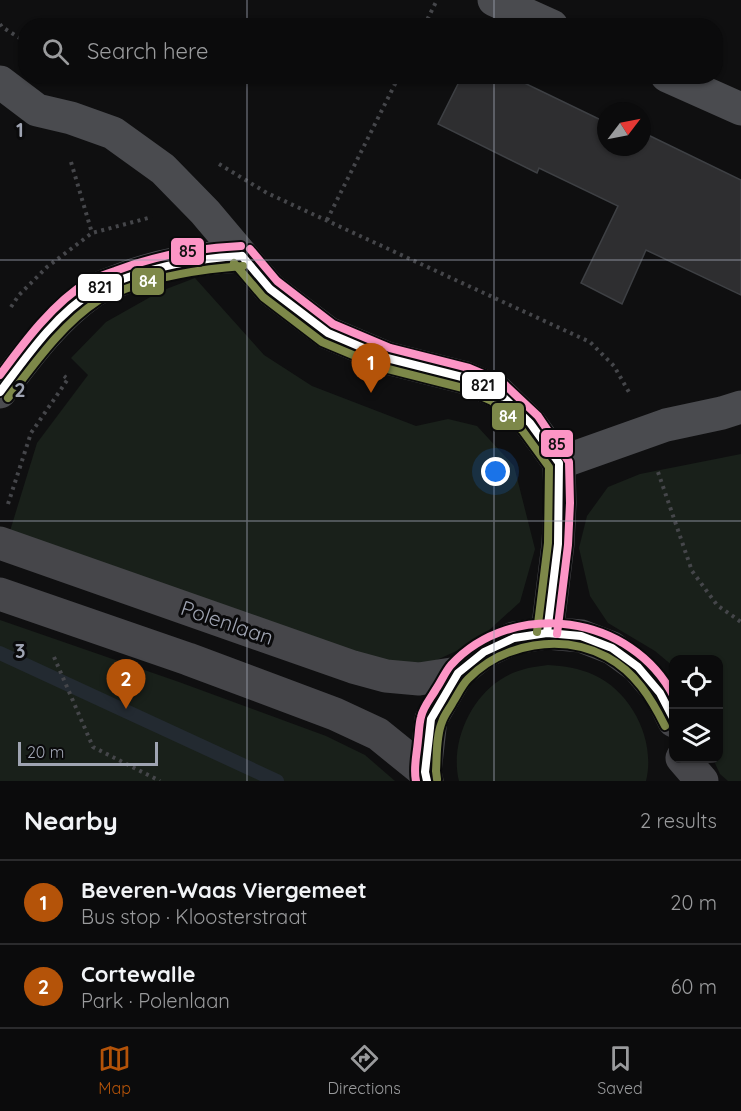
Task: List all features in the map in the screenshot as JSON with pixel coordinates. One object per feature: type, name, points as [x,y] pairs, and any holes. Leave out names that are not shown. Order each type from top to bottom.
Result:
[{"type":"main road","name":"Polenlaan","points":[[0,543],[353,668],[386,676],[419,679],[458,674]]},
{"type":"main road","points":[[0,594],[188,659],[335,714],[378,734],[426,777]]},
{"type":"main road","points":[[426,777],[431,719],[458,674],[484,652],[514,638],[547,633],[581,636],[612,648],[638,667],[660,693],[669,711]]},
{"type":"main road","points":[[678,781],[680,763]]},
{"type":"main road","points":[[684,763],[702,781]]},
{"type":"street","points":[[494,0],[534,18]]},
{"type":"street","points":[[0,82],[37,110],[71,118],[113,133],[162,169],[187,193],[270,289],[328,333],[387,358],[466,378],[498,392],[530,423],[559,463],[558,544],[547,633]]},
{"type":"street","points":[[684,84],[741,110]]},
{"type":"street","points":[[4,386],[54,323],[94,290],[146,269],[207,258],[242,256]]},
{"type":"street","points":[[559,463],[644,433],[741,407]]},
{"type":"path","points":[[428,18],[437,0]]},
{"type":"path","points":[[0,24],[18,37]]},
{"type":"path","points":[[327,220],[395,84]]},
{"type":"path","points":[[8,313],[19,295],[47,267],[92,233],[156,216],[187,193],[217,163],[267,193],[590,342],[614,366],[632,396],[692,571],[717,604],[741,622]]},
{"type":"path","points":[[56,661],[93,747],[160,781]]},
{"type":"shaded area","points":[[195,278],[264,355],[312,386],[416,426],[448,419],[477,426],[514,466],[535,549],[520,602],[476,642],[417,669],[352,657],[10,531],[37,443],[88,375],[71,358],[106,322],[161,291]]},
{"type":"shaded area","points":[[741,454],[741,781],[728,781],[720,774],[715,763],[723,763],[723,655],[669,655],[669,663],[655,651],[608,623],[590,596],[579,548],[587,516],[608,487],[640,474]]},
{"type":"shaded area","points":[[0,620],[326,736],[365,755],[395,781],[0,781]]},
{"type":"shaded area","points":[[548,665],[571,668],[594,675],[620,693],[630,705],[644,734],[648,766],[646,781],[459,781],[457,753],[460,738],[464,724],[479,699],[500,680],[517,671]]},
{"type":"building","points":[[458,84],[527,84],[597,118],[597,156],[651,156],[651,136],[741,180],[741,295],[646,250],[622,304],[581,283],[618,206],[539,168],[537,173],[438,124]]},
{"type":"waterway","points":[[0,653],[277,781]]},
{"type":"transit line","name":"85","points":[[0,375],[52,311],[89,281],[130,265],[161,257],[241,246]]},
{"type":"transit line","name":"85","points":[[250,249],[277,281],[333,324],[390,348],[469,368],[502,382],[538,416],[569,462],[568,545],[557,634]]},
{"type":"transit line","name":"821","points":[[242,256],[270,289],[328,333],[387,358],[466,378],[498,392],[530,423],[559,463],[558,544],[547,633]]},
{"type":"transit line","name":"821","points":[[0,392],[54,324],[97,289],[165,266],[211,258],[242,256]]},
{"type":"transit line","name":"84","points":[[234,263],[263,297],[322,342],[384,368],[463,388],[492,401],[522,430],[549,467],[548,543],[537,632]]},
{"type":"transit line","name":"84","points":[[8,398],[61,332],[102,298],[168,276],[243,266]]},
{"type":"transit line","name":"85","points":[[416,781],[415,766],[420,723],[427,703],[451,665],[477,644],[506,630],[538,624],[570,625],[601,633],[630,648],[655,669],[669,690]]},
{"type":"transit line","name":"821","points":[[427,781],[425,772],[431,719],[458,673],[484,652],[514,638],[547,633],[581,636],[612,648],[638,667],[660,693],[669,710]]},
{"type":"transit line","name":"84","points":[[437,779],[437,746],[444,717],[468,679],[498,657],[515,650],[552,644],[571,645],[607,657],[634,678],[665,726]]},
{"type":"place","name":"Beveren-Waas Viergemeet","points":[[371,393]]},
{"type":"place","name":"Cortewalle","points":[[126,709]]}]
